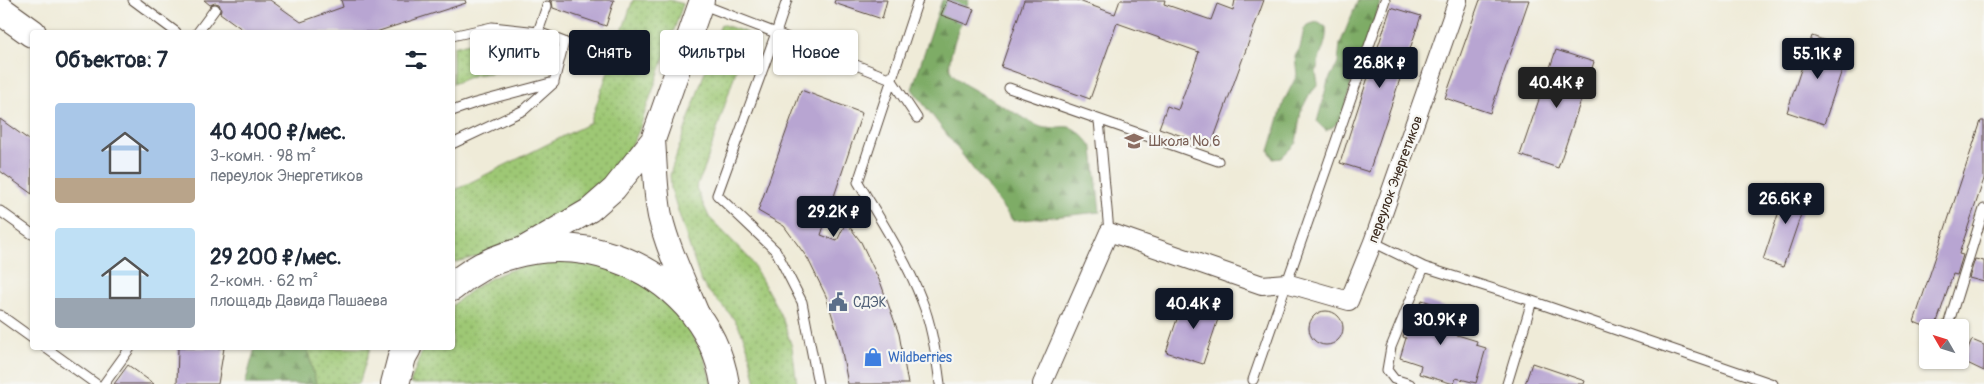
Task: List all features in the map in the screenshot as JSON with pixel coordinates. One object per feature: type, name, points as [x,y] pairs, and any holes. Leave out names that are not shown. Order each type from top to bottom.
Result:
[{"type":"main road","points":[[455,285],[481,268],[514,254],[590,210],[614,189],[653,140],[702,2]]},
{"type":"main road","points":[[0,10],[30,32]]},
{"type":"main road","points":[[653,140],[660,217],[700,323],[714,348],[725,384]]},
{"type":"main road","points":[[514,254],[537,249],[560,248],[591,251],[615,257],[634,265],[658,279],[681,299],[700,323]]},
{"type":"main road","points":[[455,273],[481,268]]},
{"type":"main road","points":[[391,350],[396,381]]},
{"type":"main road","points":[[396,381],[406,350]]},
{"type":"street","name":"переулок Энергетиков","points":[[1286,283],[1350,301],[1373,242],[1458,0]]},
{"type":"street","points":[[1042,384],[1109,232],[1262,285],[1286,283]]},
{"type":"lane","points":[[132,0],[173,30]]},
{"type":"lane","points":[[777,30],[788,0]]},
{"type":"lane","points":[[918,0],[858,182],[900,252],[923,302],[938,364],[940,384]]},
{"type":"lane","points":[[1253,380],[1385,0]]},
{"type":"lane","points":[[702,2],[773,32]]},
{"type":"lane","points":[[539,30],[547,6]]},
{"type":"lane","points":[[199,30],[215,9]]},
{"type":"lane","points":[[479,30],[492,27],[520,30]]},
{"type":"lane","points":[[455,35],[470,32]]},
{"type":"lane","points":[[559,40],[564,42],[559,62]]},
{"type":"lane","points":[[773,41],[717,195],[776,251],[802,302],[818,384]]},
{"type":"lane","points":[[858,66],[891,79],[917,118]]},
{"type":"lane","points":[[455,143],[524,110],[554,82],[556,75]]},
{"type":"lane","points":[[455,110],[554,82]]},
{"type":"lane","points":[[1009,88],[1218,162]]},
{"type":"lane","points":[[1099,120],[1109,232]]},
{"type":"lane","points":[[1949,319],[1984,209]]},
{"type":"lane","points":[[0,211],[30,233]]},
{"type":"lane","points":[[1373,242],[1424,267],[1532,301],[1773,384]]},
{"type":"lane","points":[[1410,384],[1394,379],[1388,370],[1391,347],[1424,267]]},
{"type":"lane","points":[[1507,384],[1532,301]]},
{"type":"lane","points":[[0,315],[30,337]]},
{"type":"lane","points":[[49,350],[96,384]]},
{"type":"lane","points":[[104,384],[129,350]]},
{"type":"green space","points":[[633,0],[670,0],[683,4],[674,30],[660,30],[660,70],[634,141],[619,164],[579,203],[556,220],[531,234],[479,256],[455,262],[455,190],[590,123],[607,75],[650,75],[650,30],[623,30]]},
{"type":"green space","points":[[942,0],[969,0],[951,55],[950,69],[952,74],[964,84],[1036,125],[1045,128],[1069,127],[1083,136],[1093,149],[1100,212],[1013,221],[912,89]]},
{"type":"green space","points":[[1358,0],[1381,0],[1352,80],[1343,116],[1334,126],[1326,131],[1317,122],[1328,81],[1338,63],[1340,44]]},
{"type":"green space","points":[[1317,22],[1326,27],[1325,43],[1316,70],[1318,85],[1309,95],[1301,111],[1296,143],[1281,158],[1273,159],[1269,151],[1284,101],[1297,75],[1295,56],[1300,48],[1304,29],[1307,25]]},
{"type":"green space","points":[[721,24],[739,30],[719,30]]},
{"type":"green space","points":[[470,43],[470,75],[474,75],[455,83],[455,46]]},
{"type":"green space","points":[[704,75],[735,75],[704,170],[696,188],[709,217],[750,259],[775,304],[783,320],[792,347],[797,384],[756,384],[748,350],[738,325],[707,290],[700,279],[671,189],[670,175]]},
{"type":"green space","points":[[558,260],[603,266],[645,284],[679,314],[703,353],[712,384],[410,384],[422,350],[455,350],[455,303],[489,279],[514,269]]},
{"type":"green space","points":[[254,350],[308,350],[316,384],[245,384]]},
{"type":"green space","points":[[308,350],[369,350],[359,384],[316,384]]},
{"type":"building","points":[[204,0],[270,0],[301,22],[343,7],[341,0],[465,0],[466,3],[382,30],[243,30],[220,13],[219,4],[210,5]]},
{"type":"building","points":[[549,0],[614,0],[606,26],[553,8],[552,2]]},
{"type":"building","points":[[835,0],[887,0],[882,19],[834,3]]},
{"type":"building","points":[[947,0],[974,9],[968,25],[941,15]]},
{"type":"building","points":[[1024,0],[1076,0],[1115,14],[1120,0],[1165,0],[1164,4],[1211,20],[1217,4],[1233,10],[1235,0],[1264,0],[1211,146],[1159,128],[1167,106],[1178,110],[1199,52],[1117,23],[1090,99],[1001,67]]},
{"type":"building","points":[[1480,0],[1529,0],[1490,113],[1445,98]]},
{"type":"building","points":[[1391,7],[1421,16],[1369,172],[1340,163]]},
{"type":"building","points":[[1812,36],[1849,49],[1824,124],[1787,112]]},
{"type":"building","points":[[1556,50],[1594,62],[1558,168],[1520,155]]},
{"type":"building","points":[[801,90],[862,113],[821,235],[837,241],[846,222],[861,242],[881,284],[899,334],[908,384],[848,384],[840,341],[826,296],[808,259],[784,226],[758,211]]},
{"type":"building","points":[[0,119],[30,141],[30,193],[0,171]]},
{"type":"building","points":[[1981,121],[1984,121],[1984,179],[1959,254],[1963,255],[1957,275],[1953,274],[1938,319],[1919,319],[1919,324],[1914,322]]},
{"type":"building","points":[[1788,184],[1809,191],[1783,267],[1763,260]]},
{"type":"building","points":[[1975,259],[1984,261],[1984,282],[1969,278]]},
{"type":"building","points":[[1185,295],[1222,307],[1203,364],[1166,352]]},
{"type":"building","points":[[1422,300],[1457,311],[1451,333],[1477,341],[1476,345],[1486,348],[1476,383],[1456,378],[1454,384],[1419,374],[1421,365],[1400,358],[1406,338],[1403,337],[1410,317],[1417,319]]},
{"type":"building","points":[[1326,311],[1333,312],[1338,316],[1342,321],[1342,335],[1338,340],[1333,344],[1326,345],[1319,344],[1314,340],[1310,335],[1309,328],[1310,321],[1314,316],[1319,312]]},
{"type":"building","points":[[1972,340],[1984,345],[1984,371],[1969,364],[1969,347]]},
{"type":"building","points":[[178,350],[224,350],[218,384],[177,384]]},
{"type":"building","points":[[1532,363],[1585,381],[1584,384],[1525,384]]},
{"type":"building","points":[[128,365],[154,384],[114,384]]},
{"type":"place","name":"Школа № 6","points":[[1134,141]]},
{"type":"place","name":"СДЭК","points":[[838,302]]},
{"type":"place","name":"Wildberries","points":[[873,357]]}]
